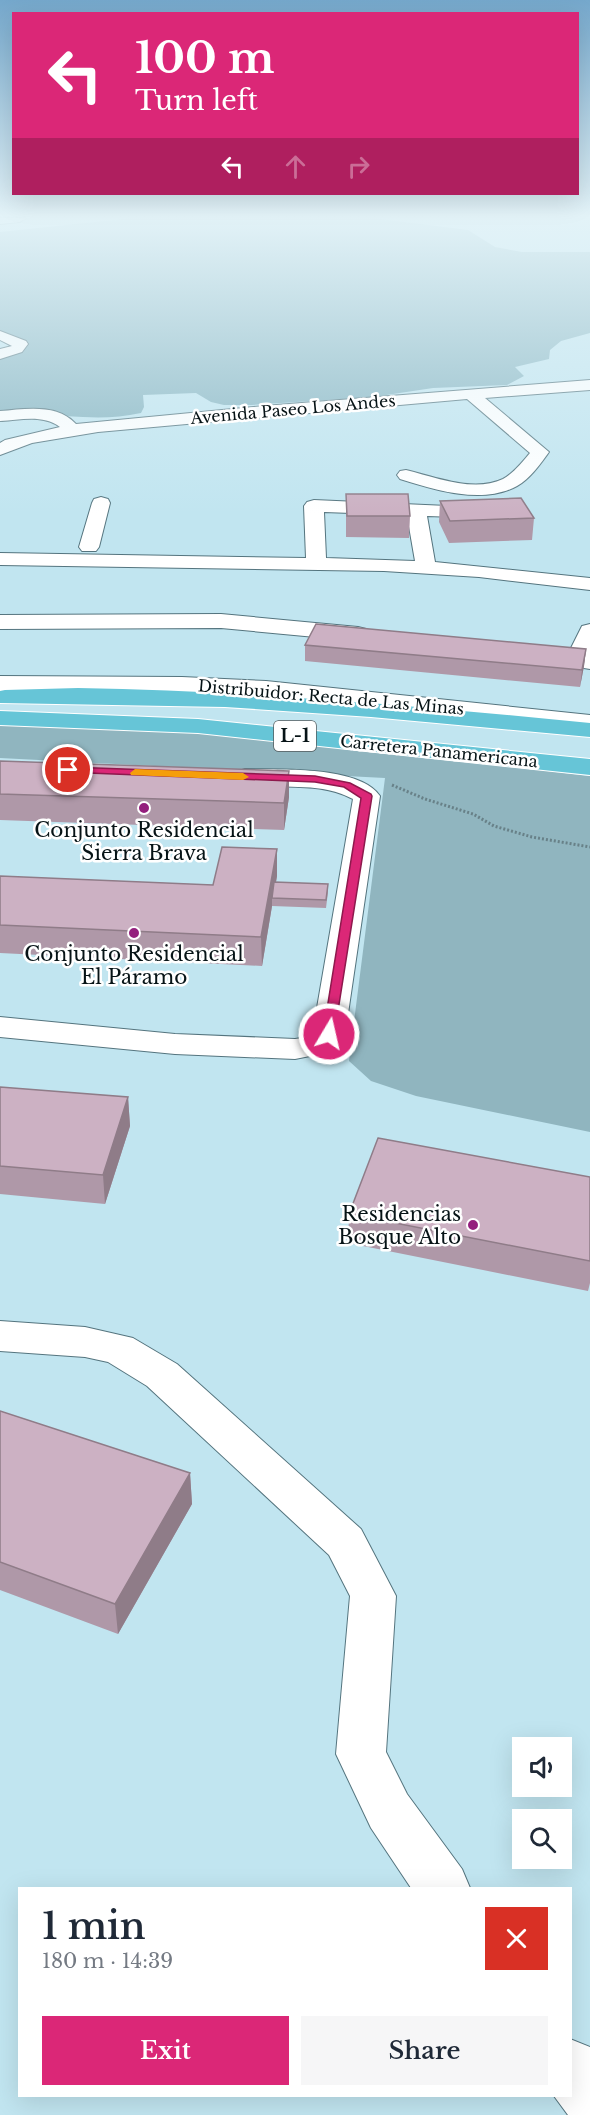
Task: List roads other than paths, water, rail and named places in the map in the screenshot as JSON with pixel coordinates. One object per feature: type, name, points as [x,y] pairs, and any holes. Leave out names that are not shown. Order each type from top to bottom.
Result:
[{"type":"main road","name":"L-1","points":[[0,698],[31,696],[179,698],[338,705],[590,730]]},
{"type":"main road","name":"Carretera Panamericana","points":[[0,705],[212,716],[364,728],[590,752]]},
{"type":"main road","name":"Carretera Panamericana","points":[[0,718],[198,726],[590,767]]},
{"type":"street","points":[[0,335],[21,344],[17,349],[0,354]]},
{"type":"street","name":"Avenida Paseo Los Andes","points":[[0,450],[16,442],[73,431],[227,414],[590,384]]},
{"type":"street","points":[[406,475],[430,483],[494,488],[511,482],[540,452],[471,394]]},
{"type":"street","points":[[0,416],[36,414],[53,416],[68,423],[73,431]]},
{"type":"street","points":[[89,547],[101,503]]},
{"type":"street","points":[[316,564],[314,506],[503,513]]},
{"type":"street","points":[[416,510],[426,568]]},
{"type":"street","points":[[0,559],[201,556],[316,564],[426,568],[590,584]]},
{"type":"street","points":[[0,622],[221,621],[383,637]]},
{"type":"street","points":[[520,652],[584,660],[590,631]]},
{"type":"street","points":[[0,675],[95,673],[238,679],[590,714]]},
{"type":"street","name":"Distribuidor: Recta de Las Minas","points":[[0,683],[182,684],[266,688],[590,722]]},
{"type":"street","points":[[0,1027],[175,1044],[295,1049],[318,1045],[329,1034],[367,796],[347,785],[315,779],[221,776]]},
{"type":"street","points":[[0,1336],[85,1342],[119,1348],[162,1375],[345,1542],[373,1596],[361,1754],[389,1811],[442,1887]]},
{"type":"street","points":[[572,2071],[590,2096]]},
{"type":"place","name":"Conjunto Residencial Sierra Brava","points":[[144,808]]},
{"type":"place","name":"Conjunto Residencial El Páramo","points":[[134,933]]},
{"type":"place","name":"Residencias Bosque Alto","points":[[473,1225]]}]
